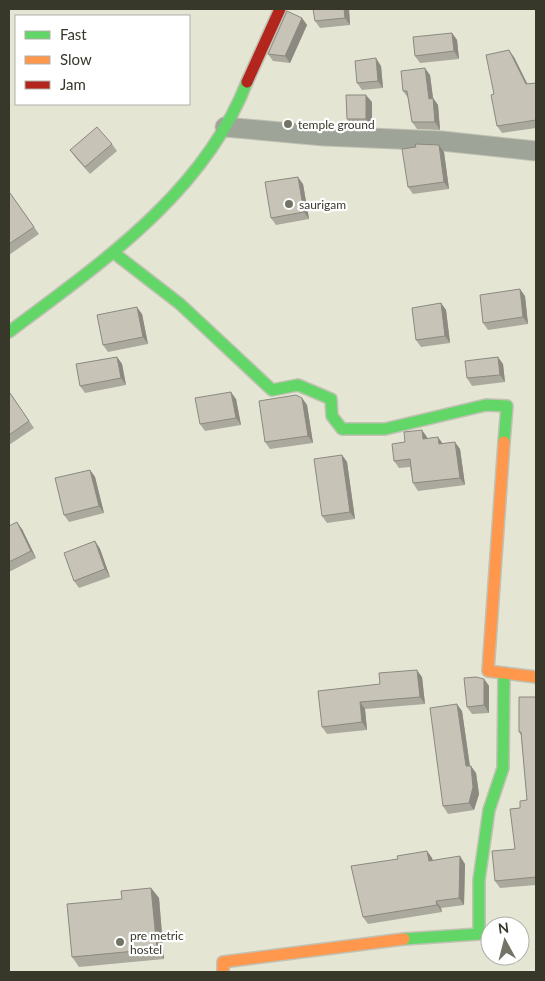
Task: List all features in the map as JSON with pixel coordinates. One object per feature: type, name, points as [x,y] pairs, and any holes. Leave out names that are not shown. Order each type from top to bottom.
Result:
[{"type":"street","points":[[9,332],[114,253],[146,224],[213,149],[239,103],[258,54],[280,9]]},
{"type":"street","points":[[225,127],[324,136],[442,141],[536,151]]},
{"type":"street","points":[[114,253],[180,304],[272,390],[298,385],[332,399],[332,416],[342,429],[386,429],[486,405],[507,406],[488,671],[536,677]]},
{"type":"street","points":[[218,971],[223,962],[412,938],[479,934],[479,880],[489,810],[503,768],[504,673]]},
{"type":"building","points":[[313,9],[344,9],[345,18],[315,21]]},
{"type":"building","points":[[287,11],[302,18],[285,56],[268,54]]},
{"type":"building","points":[[452,33],[454,51],[415,56],[413,37]]},
{"type":"building","points":[[509,50],[526,84],[536,83],[536,120],[497,126],[491,95],[494,94],[486,55]]},
{"type":"building","points":[[376,58],[378,81],[357,83],[355,61]]},
{"type":"building","points":[[425,68],[429,99],[433,98],[435,122],[412,122],[407,91],[403,91],[401,71]]},
{"type":"building","points":[[346,95],[366,95],[366,119],[347,119]]},
{"type":"building","points":[[97,127],[112,144],[85,167],[70,150]]},
{"type":"building","points":[[415,144],[439,145],[444,182],[408,187],[402,149],[416,147]]},
{"type":"building","name":"saurigam","points":[[298,177],[304,212],[271,218],[265,182]]},
{"type":"building","points":[[9,194],[34,227],[9,244]]},
{"type":"building","points":[[520,289],[523,317],[483,323],[480,295]]},
{"type":"building","points":[[441,303],[445,336],[416,340],[412,308]]},
{"type":"building","points":[[137,307],[143,337],[103,345],[97,315]]},
{"type":"building","points":[[117,357],[121,378],[80,386],[76,364]]},
{"type":"building","points":[[498,357],[500,375],[467,378],[465,361]]},
{"type":"building","points":[[231,392],[236,418],[200,424],[195,398]]},
{"type":"building","points":[[9,394],[29,421],[9,435]]},
{"type":"building","points":[[296,395],[302,398],[308,436],[265,442],[259,401]]},
{"type":"building","points":[[422,430],[423,439],[438,437],[439,444],[455,442],[460,478],[413,483],[410,459],[394,461],[392,444],[405,442],[404,432]]},
{"type":"building","points":[[342,455],[350,512],[322,516],[314,459]]},
{"type":"building","points":[[90,470],[99,506],[64,515],[55,478]]},
{"type":"building","points":[[17,522],[31,551],[9,562],[9,526]]},
{"type":"building","points":[[95,541],[105,569],[74,581],[64,553]]},
{"type":"building","points":[[417,670],[420,697],[360,702],[362,722],[322,727],[318,691],[380,684],[379,673]]},
{"type":"building","points":[[476,677],[484,679],[484,705],[467,707],[464,678]]},
{"type":"building","points":[[519,697],[536,697],[536,877],[495,881],[492,851],[515,849],[510,809],[520,808],[520,801],[527,800],[521,732],[519,732]]},
{"type":"building","points":[[457,704],[466,766],[471,766],[473,787],[469,803],[443,806],[430,708]]},
{"type":"building","points":[[427,851],[429,861],[460,856],[459,898],[436,901],[437,905],[363,917],[351,866],[398,859],[397,856]]},
{"type":"building","name":"pre metric hostel","points":[[151,888],[157,949],[72,957],[67,904],[122,899],[121,891]]},
{"type":"traffic: fast","points":[[9,332],[113,252],[177,192],[205,158],[228,122],[247,82]]},
{"type":"traffic: fast","points":[[114,253],[180,304],[272,390],[298,385],[331,399],[332,416],[342,429],[385,429],[486,405],[507,406],[504,442]]},
{"type":"traffic: fast","points":[[404,939],[479,934],[479,880],[489,810],[503,768],[504,673]]},
{"type":"traffic: slow","points":[[504,442],[488,671],[536,677]]},
{"type":"traffic: slow","points":[[223,972],[223,962],[404,939]]},
{"type":"traffic: jam","points":[[247,82],[280,9]]},
{"type":"place","name":"temple ground","points":[[288,124]]},
{"type":"place","name":"saurigam","points":[[289,204]]},
{"type":"place","name":"pre metric hostel","points":[[120,942]]}]
